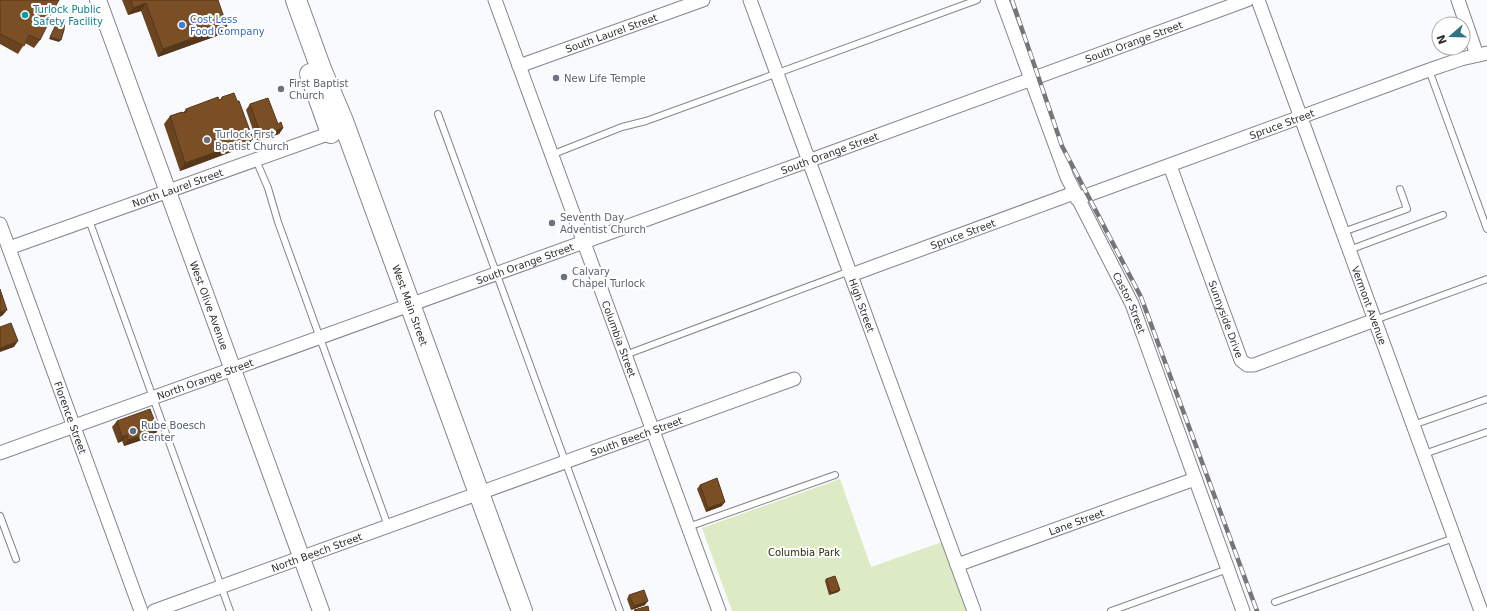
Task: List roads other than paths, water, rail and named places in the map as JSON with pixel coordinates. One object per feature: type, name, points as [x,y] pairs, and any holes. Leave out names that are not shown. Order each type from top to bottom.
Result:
[{"type":"main road","name":"West Main Street","points":[[296,0],[315,51],[338,130],[410,304],[522,611]]},
{"type":"street","name":"West Olive Avenue","points":[[98,0],[321,611]]},
{"type":"street","name":"Columbia Street","points":[[495,0],[719,611]]},
{"type":"street","name":"South Laurel Street","points":[[519,66],[703,0]]},
{"type":"street","name":"High Street","points":[[750,0],[974,611]]},
{"type":"street","name":"Castor Street","points":[[1002,0],[1060,162],[1076,196],[1129,296],[1243,611]]},
{"type":"street","name":"South Orange Street","points":[[410,304],[808,161],[1247,0]]},
{"type":"street","name":"Vermont Avenue","points":[[1258,0],[1481,611]]},
{"type":"street","points":[[1458,0],[1482,54]]},
{"type":"street","name":"Spruce Street","points":[[850,273],[1076,196],[1170,166],[1429,70],[1482,54]]},
{"type":"street","name":"North Laurel Street","points":[[9,248],[338,130]]},
{"type":"street","name":"Sunnyside Drive","points":[[1170,166],[1241,360],[1247,365],[1254,365],[1375,320]]},
{"type":"street","name":"Florence Street","points":[[0,224],[141,611]]},
{"type":"street","name":"North Orange Street","points":[[0,453],[410,304]]},
{"type":"street","name":"South Beech Street","points":[[479,494],[794,379]]},
{"type":"street","name":"Lane Street","points":[[957,565],[1195,479]]},
{"type":"street","name":"North Beech Street","points":[[154,611],[479,494]]},
{"type":"lane","points":[[551,155],[977,0]]},
{"type":"lane","points":[[1429,70],[1487,229]]},
{"type":"lane","points":[[438,114],[620,611]]},
{"type":"lane","points":[[256,160],[268,188],[278,222],[388,526]]},
{"type":"lane","points":[[1343,232],[1407,209],[1400,189]]},
{"type":"lane","points":[[1349,250],[1443,215]]},
{"type":"lane","points":[[89,220],[230,611]]},
{"type":"lane","points":[[625,355],[850,273]]},
{"type":"lane","points":[[1375,320],[1487,279]]},
{"type":"lane","points":[[1413,425],[1487,400]]},
{"type":"lane","points":[[1424,454],[1487,432]]},
{"type":"lane","points":[[688,527],[834,475]]},
{"type":"lane","points":[[0,516],[16,559]]},
{"type":"lane","points":[[1275,602],[1454,538]]},
{"type":"lane","points":[[1111,611],[1228,569]]},
{"type":"railway","points":[[1012,0],[1062,146],[1141,297],[1257,611]]},
{"type":"place","name":"Turlock Public Safety Facility","points":[[25,15]]},
{"type":"place","name":"Cost Less Food Company","points":[[182,25]]},
{"type":"place","name":"New Life Temple","points":[[556,78]]},
{"type":"place","name":"First Baptist Church","points":[[281,89]]},
{"type":"place","name":"Turlock First Bpatist Church","points":[[207,140]]},
{"type":"place","name":"Seventh Day Adventist Church","points":[[552,223]]},
{"type":"place","name":"Calvary Chapel Turlock","points":[[564,277]]},
{"type":"place","name":"Rube Boesch Center","points":[[133,431]]},
{"type":"park label","name":"Columbia Park","points":[[804,552]]}]
